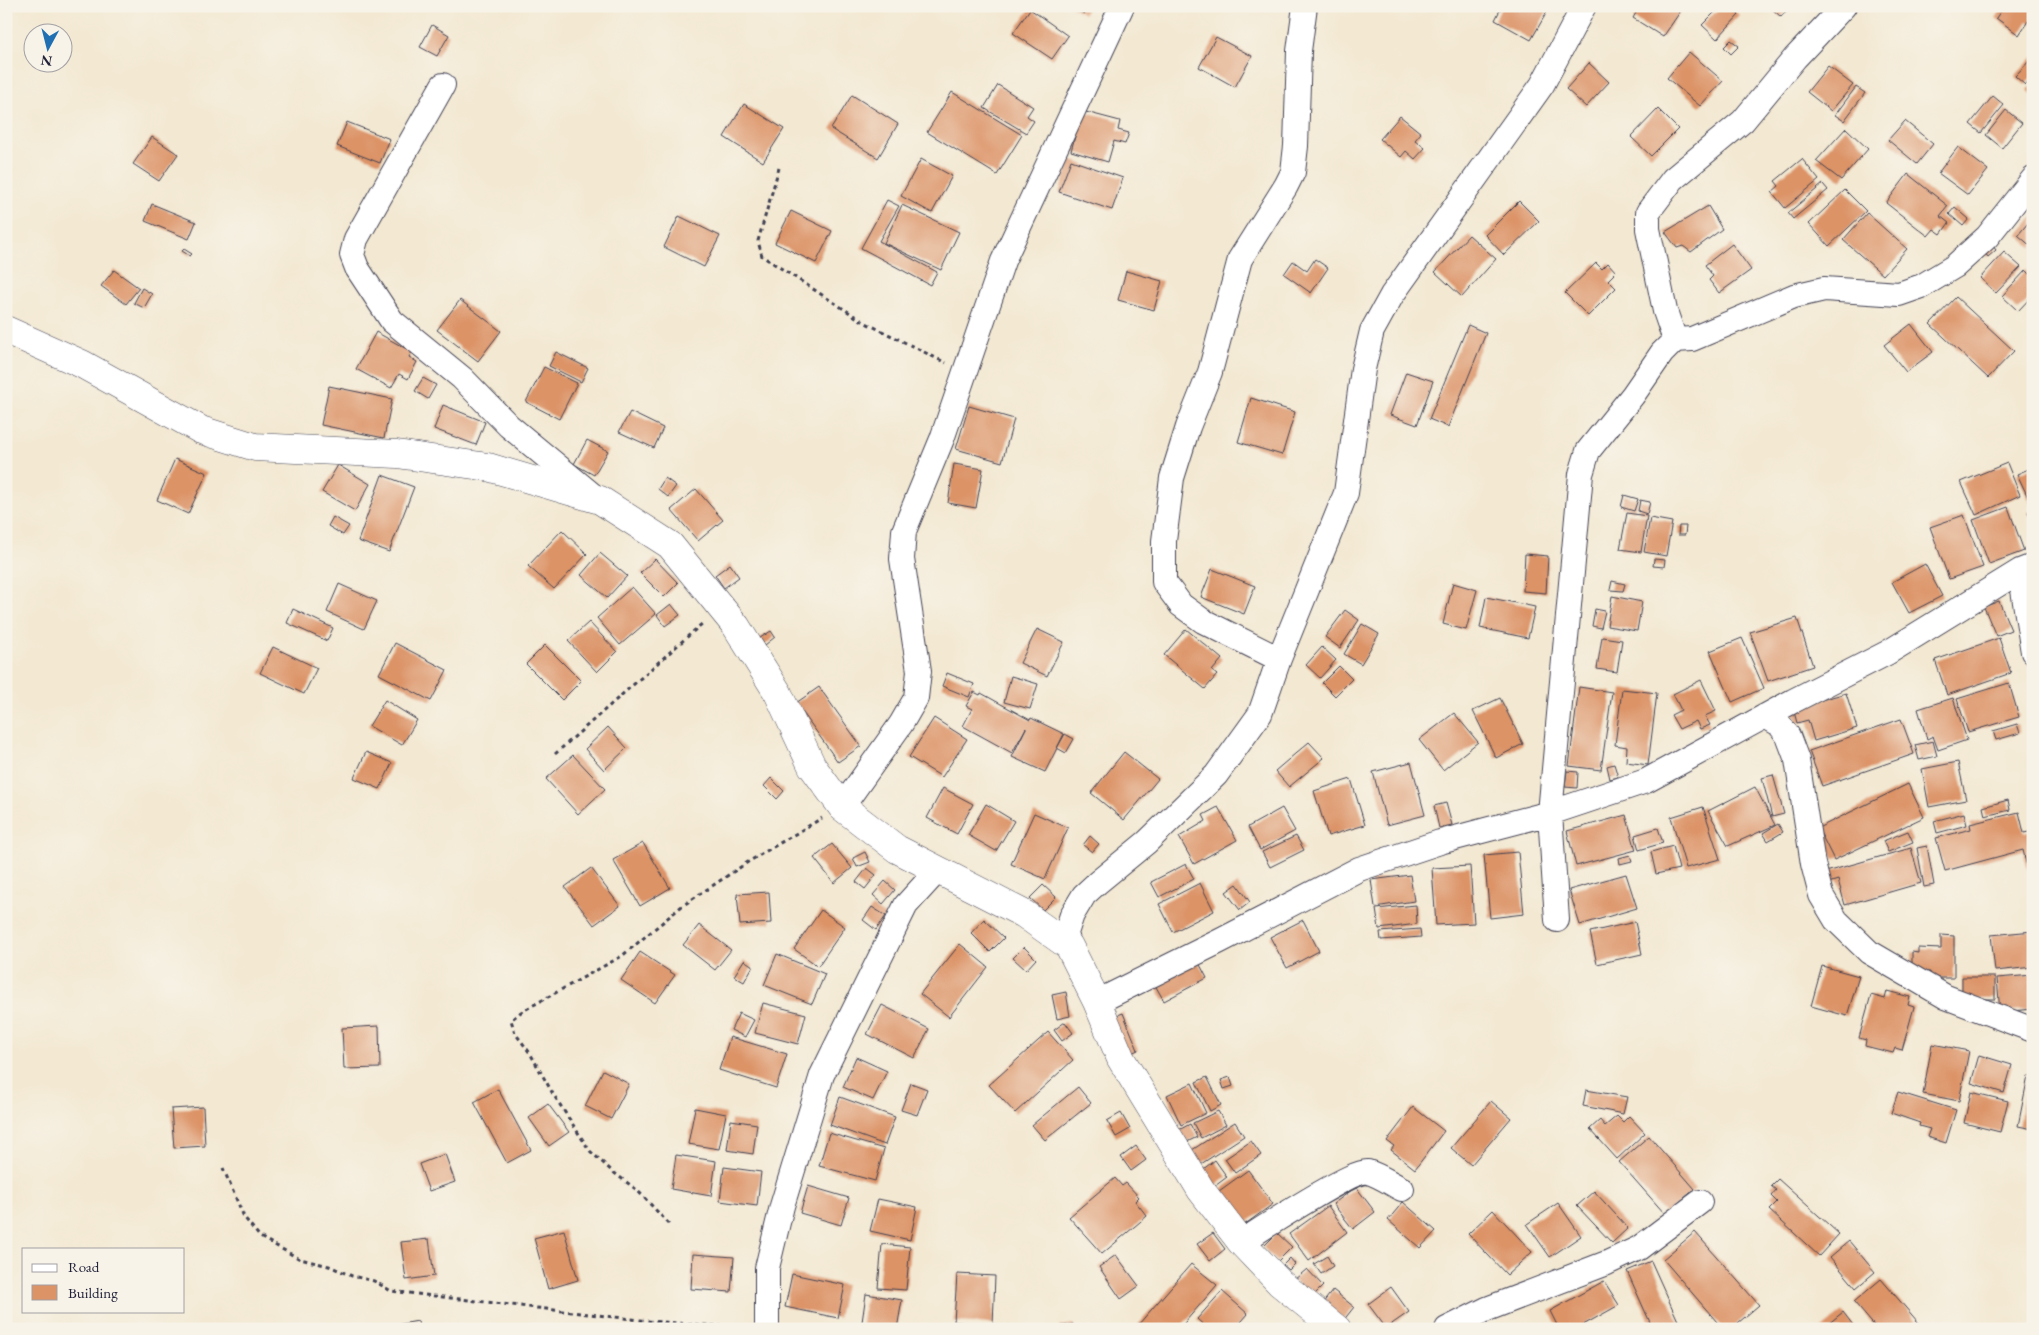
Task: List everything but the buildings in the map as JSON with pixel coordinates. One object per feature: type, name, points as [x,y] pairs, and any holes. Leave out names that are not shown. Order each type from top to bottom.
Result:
[{"type":"street","points":[[842,807],[901,724],[916,698],[919,671],[902,559],[904,531],[942,440],[1003,261],[1122,6]]},
{"type":"street","points":[[1278,659],[1203,621],[1181,605],[1164,582],[1164,541],[1172,478],[1188,427],[1210,372],[1240,259],[1293,172],[1296,146],[1299,51],[1305,6]]},
{"type":"street","points":[[1337,1329],[1280,1283],[1241,1242],[1201,1190],[1121,1059],[1097,1002],[1069,946],[1066,933],[1072,915],[1084,895],[1147,842],[1216,775],[1260,714],[1278,659],[1346,493],[1363,369],[1372,331],[1392,295],[1542,85],[1584,6]]},
{"type":"street","points":[[1675,340],[1665,311],[1648,229],[1648,212],[1673,179],[1743,120],[1795,58],[1844,6]]},
{"type":"street","points":[[443,85],[356,239],[352,255],[358,268],[392,321],[462,378],[510,426],[600,500],[670,545],[736,626],[778,693],[812,766],[842,807],[897,849],[1024,914],[1069,946]]},
{"type":"street","points":[[1556,920],[1550,813],[1581,474],[1588,451],[1633,395],[1662,354],[1675,340],[1692,339],[1794,296],[1824,289],[1899,294],[1922,286],[1956,266],[1987,237],[2033,179]]},
{"type":"street","points":[[6,330],[82,364],[202,430],[255,447],[397,454],[488,467],[600,500]]},
{"type":"street","points":[[1097,1002],[1359,869],[1440,842],[1550,813],[1646,781],[1765,716],[1887,653],[2026,569],[2028,634],[2033,652]]},
{"type":"street","points":[[1765,716],[1779,724],[1788,736],[1797,760],[1821,895],[1836,920],[1869,952],[1946,997],[2033,1030]]},
{"type":"street","points":[[767,1329],[767,1268],[782,1206],[822,1074],[906,905],[937,871]]},
{"type":"street","points":[[1241,1242],[1359,1173],[1367,1172],[1402,1189]]},
{"type":"street","points":[[1447,1329],[1487,1309],[1607,1263],[1639,1248],[1700,1202]]},
{"type":"path","points":[[779,168],[758,241],[762,256],[864,322],[964,371]]},
{"type":"path","points":[[555,754],[721,607]]},
{"type":"path","points":[[670,1224],[637,1190],[590,1151],[553,1094],[530,1053],[515,1034],[511,1020],[521,1012],[622,956],[682,906],[748,862],[842,807]]},
{"type":"path","points":[[224,1168],[244,1217],[260,1237],[300,1259],[329,1266],[352,1276],[374,1281],[390,1291],[649,1321],[750,1328]]}]
